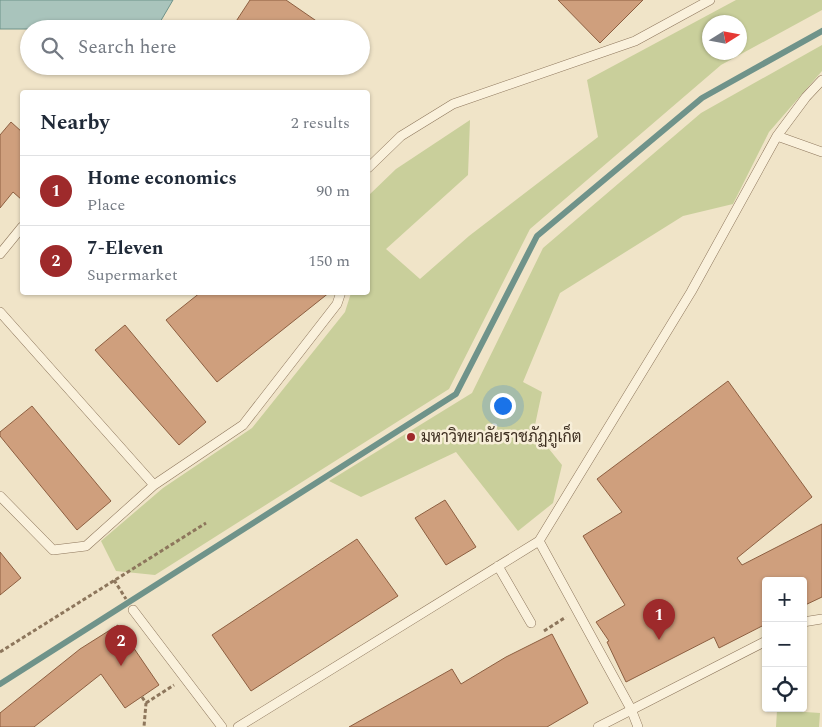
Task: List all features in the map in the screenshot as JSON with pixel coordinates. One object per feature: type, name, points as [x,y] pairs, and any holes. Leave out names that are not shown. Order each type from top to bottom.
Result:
[{"type":"lane","points":[[370,166],[401,136],[453,104],[635,41],[710,0]]},
{"type":"lane","points":[[238,727],[539,541],[691,292],[777,136],[806,97],[822,80]]},
{"type":"lane","points":[[777,136],[822,152]]},
{"type":"lane","points":[[0,254],[20,230]]},
{"type":"lane","points":[[0,496],[53,550],[86,546],[154,485],[243,425],[337,304],[340,295]]},
{"type":"lane","points":[[0,312],[154,485]]},
{"type":"lane","points":[[539,541],[631,709],[638,727]]},
{"type":"lane","points":[[498,566],[530,623]]},
{"type":"lane","points":[[134,610],[222,727]]},
{"type":"lane","points":[[807,621],[822,619]]},
{"type":"lane","points":[[598,727],[762,643]]},
{"type":"path","points":[[0,652],[206,523]]},
{"type":"path","points":[[114,580],[120,591]]},
{"type":"path","points":[[538,635],[577,610]]},
{"type":"path","points":[[146,703],[185,678]]},
{"type":"path","points":[[142,697],[146,703],[144,727]]},
{"type":"green space","points":[[736,0],[822,0],[822,10],[747,51],[747,15],[708,15]]},
{"type":"green space","points":[[702,18],[702,60],[730,60],[721,65],[530,229],[449,389],[155,575],[116,571],[101,541],[163,488],[252,428],[345,312],[350,295],[370,295],[370,194],[396,169],[470,120],[468,175],[386,249],[420,279],[469,236],[598,137],[587,80]]},
{"type":"green space","points":[[822,45],[822,71],[769,132],[733,204],[683,216],[560,293],[523,382],[542,392],[535,425],[545,444],[562,465],[553,503],[518,531],[456,452],[361,497],[329,481],[472,393],[543,248],[701,113]]},
{"type":"green space","points":[[777,712],[820,713],[819,727],[776,727]]},
{"type":"water","points":[[0,0],[173,0],[161,20],[20,20],[20,29],[0,29]]},
{"type":"building","points":[[250,0],[286,0],[315,20],[237,20]]},
{"type":"building","points":[[558,0],[643,0],[600,43]]},
{"type":"building","points":[[11,122],[20,130],[20,198],[13,192],[0,208],[0,135]]},
{"type":"building","points":[[197,295],[326,295],[217,382],[166,320]]},
{"type":"building","points":[[125,325],[206,422],[179,445],[95,350]]},
{"type":"building","points":[[728,381],[812,497],[737,558],[742,565],[822,524],[822,597],[807,604],[807,577],[762,577],[762,626],[719,648],[714,637],[626,682],[607,642],[609,641],[596,622],[625,605],[583,536],[622,512],[597,479]]},
{"type":"building","points":[[32,406],[111,501],[77,530],[0,436],[0,432]]},
{"type":"building","points":[[445,500],[476,547],[446,565],[415,518]]},
{"type":"building","points":[[357,539],[398,596],[251,691],[212,635]]},
{"type":"building","points":[[0,552],[21,578],[0,595]]},
{"type":"building","points":[[118,625],[159,685],[125,708],[101,674],[34,727],[0,727],[0,713],[80,649]]},
{"type":"building","points":[[552,634],[588,703],[547,727],[349,727],[452,669],[461,684],[506,657]]},
{"type":"waterway","points":[[0,684],[456,394],[537,236],[702,98],[822,31]]},
{"type":"place","name":"มหาวิทยาลัยราชภัฏภูเก็ต","points":[[411,437]]},
{"type":"place","name":"Home economics","points":[[659,640]]},
{"type":"place","name":"7-Eleven","points":[[121,666]]}]
